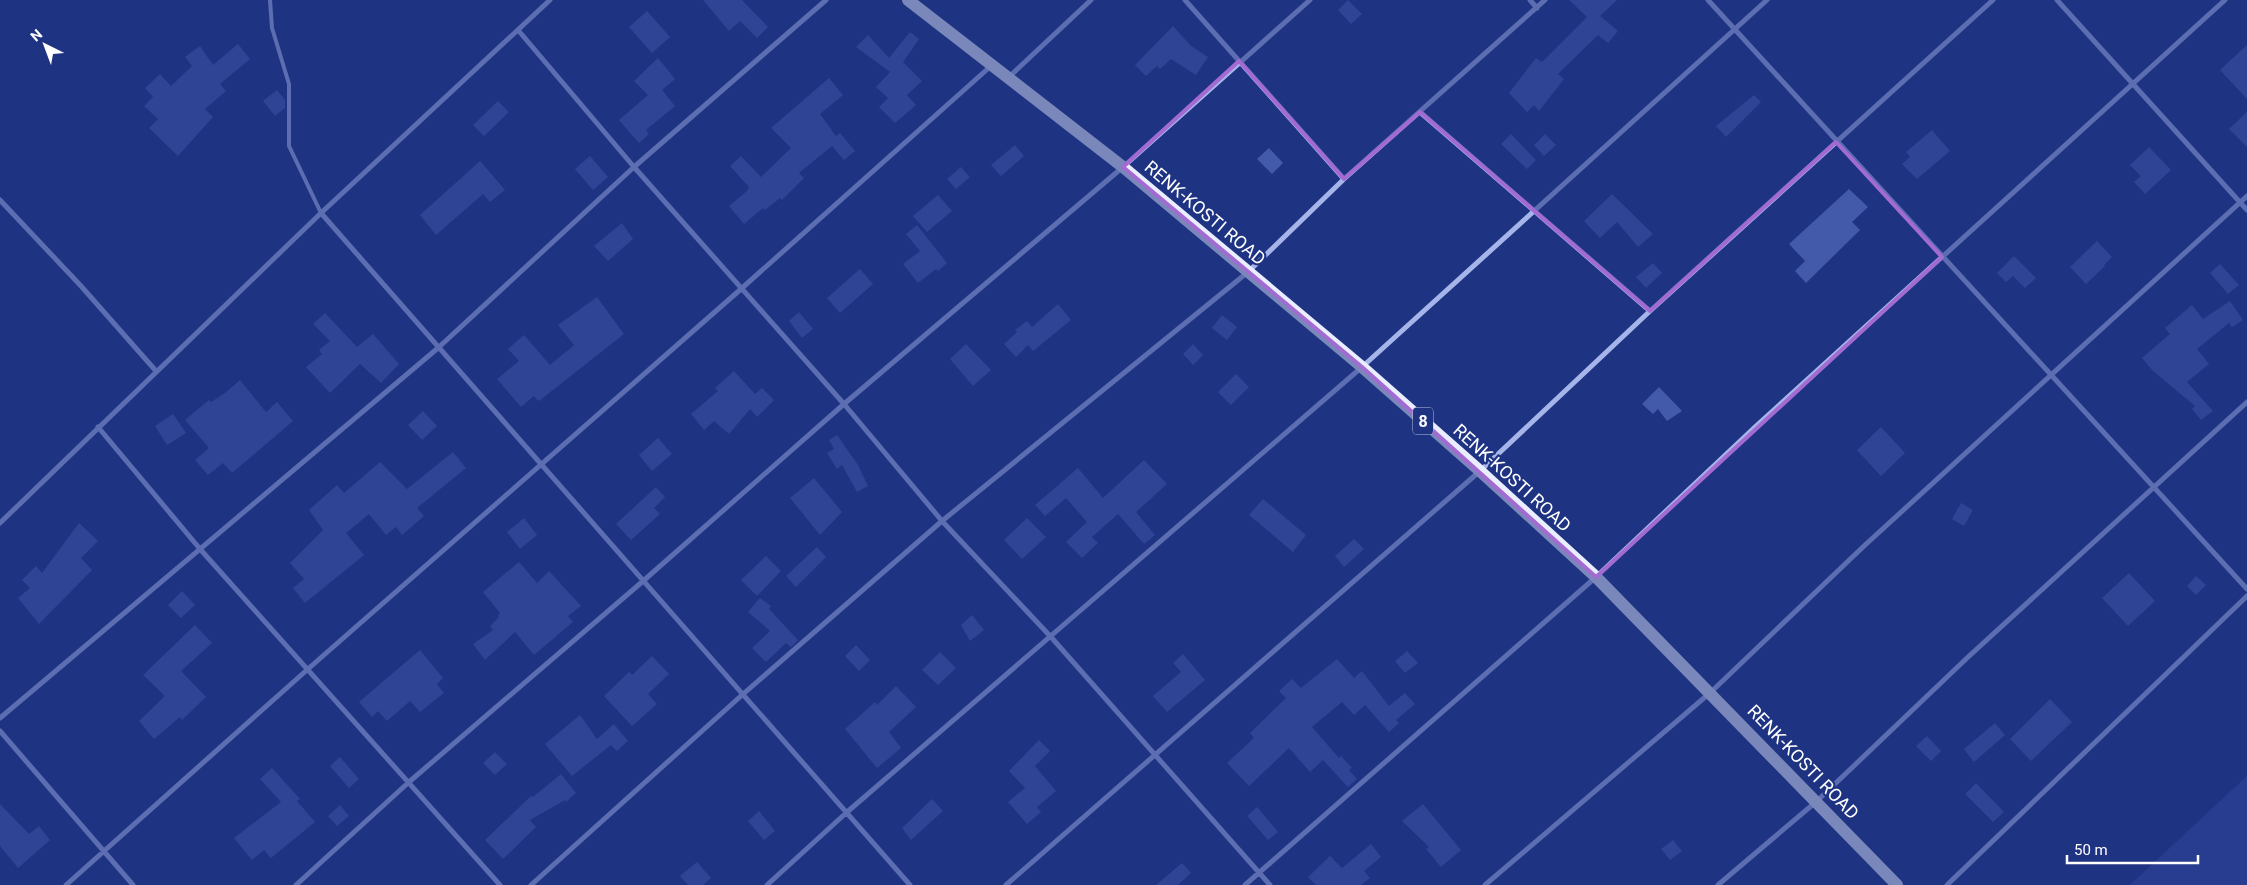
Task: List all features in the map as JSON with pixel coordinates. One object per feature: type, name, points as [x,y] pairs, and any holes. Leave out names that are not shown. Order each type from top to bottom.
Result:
[{"type":"main road","name":"RENK-KOSTI ROAD","points":[[908,0],[1123,167],[1362,367],[1480,471],[1596,577],[1711,692],[1897,885]]},
{"type":"street","points":[[0,524],[156,371],[550,0]]},
{"type":"street","points":[[0,718],[438,348],[634,167],[826,0]]},
{"type":"street","points":[[1009,77],[1091,0]]},
{"type":"street","points":[[1185,0],[1344,179]]},
{"type":"street","points":[[296,885],[409,782],[642,582],[844,404],[1123,167],[1310,0]]},
{"type":"street","points":[[1530,0],[1537,8]]},
{"type":"street","points":[[532,885],[742,696],[942,521],[1248,272],[1344,179],[1545,0]]},
{"type":"street","points":[[1708,0],[2247,589]]},
{"type":"street","points":[[767,885],[846,813],[1362,367],[1536,212],[1767,0]]},
{"type":"street","points":[[1006,885],[1480,471],[1650,310],[1993,0]]},
{"type":"street","points":[[2057,0],[2247,210]]},
{"type":"street","points":[[1245,885],[1596,577],[1755,427],[2225,0]]},
{"type":"street","points":[[518,30],[741,290],[844,404],[942,521],[1051,637],[1270,885]]},
{"type":"street","points":[[66,885],[308,669],[741,290],[992,64]]},
{"type":"street","points":[[1420,112],[1650,310]]},
{"type":"street","points":[[1485,885],[1711,692],[1864,546],[2247,196]]},
{"type":"street","points":[[0,200],[81,286],[156,371]]},
{"type":"street","points":[[321,214],[742,696],[910,885]]},
{"type":"street","points":[[1718,885],[1817,801],[1967,658],[2247,402]]},
{"type":"street","points":[[98,427],[200,549],[500,885]]},
{"type":"street","points":[[1947,885],[2247,596]]},
{"type":"street","points":[[0,731],[132,885]]},
{"type":"lane","points":[[270,0],[272,28],[289,84],[290,146],[321,214]]},
{"type":"highlighted area","points":[[1239,61],[1344,179],[1420,112],[1650,311],[1836,142],[1942,257],[1596,577],[1362,367],[1123,167]]},
{"type":"shaded area","points":[[2247,776],[2247,885],[2130,885]]},
{"type":"building","points":[[703,0],[742,0],[768,27],[757,38],[740,21],[729,31]]},
{"type":"building","points":[[1348,0],[1362,14],[1351,24],[1338,10]]},
{"type":"building","points":[[1569,0],[1617,0],[1600,16],[1618,31],[1608,43],[1598,35],[1558,74],[1564,79],[1539,111],[1534,105],[1527,112],[1509,93],[1536,58],[1542,62],[1587,17]]},
{"type":"building","points":[[647,11],[670,37],[652,53],[629,27]]},
{"type":"building","points":[[1173,26],[1191,46],[1208,57],[1196,75],[1171,59],[1160,69],[1157,66],[1146,76],[1135,65]]},
{"type":"building","points":[[910,32],[919,39],[903,62],[922,81],[907,95],[916,105],[895,123],[879,107],[888,98],[876,87],[890,72],[856,47],[868,35],[889,58]]},
{"type":"building","points":[[238,44],[250,59],[220,84],[226,91],[205,109],[213,117],[178,156],[149,128],[158,119],[144,106],[153,97],[145,88],[160,74],[171,86],[192,66],[185,57],[200,46],[213,65]]},
{"type":"building","points":[[2247,45],[2247,99],[2220,70]]},
{"type":"building","points":[[658,58],[675,79],[662,90],[675,106],[646,130],[649,134],[639,143],[619,120],[648,95],[634,81]]},
{"type":"building","points":[[829,78],[843,95],[820,114],[836,136],[840,133],[855,151],[844,160],[832,146],[799,173],[804,178],[782,200],[780,198],[765,210],[763,208],[744,224],[729,206],[749,187],[730,166],[741,156],[761,177],[791,148],[771,128]]},
{"type":"building","points":[[277,90],[285,100],[285,108],[275,116],[263,101]]},
{"type":"building","points":[[1754,95],[1761,102],[1726,137],[1716,126]]},
{"type":"building","points":[[498,101],[509,112],[484,136],[473,125]]},
{"type":"building","points":[[2247,112],[2247,147],[2229,129]]},
{"type":"building","points":[[1932,130],[1950,151],[1917,179],[1902,164],[1910,157],[1906,152]]},
{"type":"building","points":[[1511,134],[1536,160],[1527,169],[1501,144]]},
{"type":"building","points":[[1545,134],[1556,145],[1544,156],[1534,145]]},
{"type":"building","points":[[1015,145],[1024,156],[1001,176],[991,165]]},
{"type":"building","points":[[2149,147],[2171,170],[2145,194],[2134,182],[2141,176],[2130,165]]},
{"type":"building","points":[[1269,148],[1283,163],[1272,174],[1257,159]]},
{"type":"building","points":[[590,156],[608,177],[593,190],[575,169]]},
{"type":"building","points":[[480,161],[505,190],[490,202],[483,194],[436,235],[420,215]]},
{"type":"building","points":[[961,167],[970,177],[956,189],[947,179]]},
{"type":"building","points":[[1849,189],[1868,207],[1852,222],[1860,230],[1806,283],[1795,271],[1805,261],[1789,244]]},
{"type":"building","points":[[1612,194],[1653,234],[1638,247],[1617,222],[1600,238],[1584,221]]},
{"type":"building","points":[[938,195],[952,211],[927,232],[913,216]]},
{"type":"building","points":[[622,223],[633,239],[608,261],[594,246]]},
{"type":"building","points":[[917,225],[947,263],[918,283],[903,264],[920,251],[906,234]]},
{"type":"building","points":[[2097,241],[2112,257],[2086,284],[2070,267]]},
{"type":"building","points":[[2014,256],[2036,278],[2025,288],[2013,276],[2006,282],[1997,273]]},
{"type":"building","points":[[1653,263],[1662,273],[1646,288],[1636,277]]},
{"type":"building","points":[[2220,264],[2239,285],[2228,294],[2210,273]]},
{"type":"building","points":[[860,269],[873,284],[840,313],[827,298]]},
{"type":"building","points":[[597,297],[624,334],[539,401],[534,396],[521,407],[497,379],[519,361],[508,349],[524,335],[550,365],[574,345],[558,325]]},
{"type":"building","points":[[2230,301],[2243,320],[2232,327],[2229,323],[2197,349],[2209,364],[2187,382],[2213,411],[2201,420],[2192,409],[2195,406],[2153,371],[2142,358],[2170,334],[2165,328],[2192,305],[2203,319]]},
{"type":"building","points":[[1058,304],[1071,320],[1033,351],[1028,345],[1016,357],[1004,344],[1017,332],[1015,330],[1027,321],[1032,327]]},
{"type":"building","points":[[799,312],[813,329],[802,338],[789,321]]},
{"type":"building","points":[[325,313],[357,347],[373,334],[399,364],[381,383],[360,364],[330,393],[306,367],[322,354],[319,350],[330,341],[313,324]]},
{"type":"building","points":[[1222,315],[1237,327],[1227,340],[1212,328]]},
{"type":"building","points":[[966,344],[991,370],[973,386],[950,359]]},
{"type":"building","points":[[1193,344],[1203,355],[1193,365],[1183,354]]},
{"type":"building","points":[[734,371],[755,394],[762,388],[774,400],[757,417],[750,409],[729,434],[714,421],[704,430],[691,414],[718,391],[715,388]]},
{"type":"building","points":[[1236,374],[1249,387],[1231,405],[1218,392]]},
{"type":"building","points":[[240,380],[266,412],[277,402],[293,421],[232,473],[223,463],[208,475],[195,460],[209,448],[185,420],[209,400],[211,402],[225,393]]},
{"type":"building","points":[[1659,387],[1682,411],[1667,421],[1658,409],[1653,414],[1642,404]]},
{"type":"building","points":[[423,411],[437,426],[422,440],[408,425]]},
{"type":"building","points":[[173,414],[186,433],[167,445],[155,426]]},
{"type":"building","points":[[1881,427],[1905,453],[1881,476],[1857,450]]},
{"type":"building","points":[[837,435],[858,465],[868,486],[857,492],[842,465],[837,469],[827,453],[834,449],[829,440]]},
{"type":"building","points":[[658,438],[672,454],[652,471],[639,455]]},
{"type":"building","points":[[453,452],[466,468],[417,508],[424,516],[402,535],[396,527],[386,535],[369,514],[346,533],[364,555],[305,603],[293,588],[304,579],[290,563],[323,530],[309,510],[337,485],[344,493],[380,462],[407,489]]},
{"type":"building","points":[[1144,460],[1167,484],[1136,512],[1155,535],[1144,544],[1118,514],[1092,537],[1098,543],[1082,558],[1066,542],[1087,522],[1066,498],[1045,516],[1035,505],[1078,468],[1103,498]]},
{"type":"building","points":[[814,478],[842,512],[820,535],[790,498]]},
{"type":"building","points":[[656,487],[665,497],[654,508],[660,514],[631,540],[616,524]]},
{"type":"building","points":[[1263,499],[1306,535],[1293,552],[1249,515]]},
{"type":"building","points":[[1961,503],[1973,510],[1964,526],[1952,519]]},
{"type":"building","points":[[524,518],[537,535],[520,549],[507,532]]},
{"type":"building","points":[[1027,518],[1046,537],[1022,559],[1004,540]]},
{"type":"building","points":[[79,523],[98,541],[81,558],[92,570],[39,624],[18,598],[30,588],[22,580],[36,566],[42,573]]},
{"type":"building","points":[[1354,539],[1364,549],[1344,567],[1335,556]]},
{"type":"building","points":[[817,547],[826,557],[796,587],[786,576]]},
{"type":"building","points":[[766,556],[781,571],[757,596],[741,580]]},
{"type":"building","points":[[519,562],[537,583],[549,571],[581,606],[568,616],[573,622],[534,655],[515,632],[485,660],[473,644],[493,630],[490,626],[499,617],[500,613],[483,592]]},
{"type":"building","points":[[2129,573],[2155,601],[2128,626],[2102,598]]},
{"type":"building","points":[[2196,576],[2206,585],[2196,595],[2187,586]]},
{"type":"building","points":[[182,591],[195,605],[181,618],[168,605]]},
{"type":"building","points":[[760,598],[771,606],[769,609],[798,640],[791,647],[786,643],[766,662],[752,648],[770,631],[748,612]]},
{"type":"building","points":[[972,615],[984,630],[970,641],[961,625]]},
{"type":"building","points":[[195,625],[212,643],[181,671],[206,697],[182,720],[180,717],[154,739],[139,721],[165,696],[143,675]]},
{"type":"building","points":[[856,645],[870,660],[859,671],[845,656]]},
{"type":"building","points":[[420,650],[443,678],[437,684],[444,693],[420,712],[410,701],[387,721],[378,711],[372,717],[359,702]]},
{"type":"building","points":[[1407,651],[1418,663],[1405,673],[1395,661]]},
{"type":"building","points":[[940,652],[956,668],[938,685],[922,670]]},
{"type":"building","points":[[1183,654],[1205,680],[1167,712],[1153,696],[1181,672],[1173,663]]},
{"type":"building","points":[[652,656],[669,674],[648,694],[657,704],[632,726],[604,696],[629,672],[632,675]]},
{"type":"building","points":[[1337,659],[1354,678],[1362,671],[1389,706],[1405,693],[1415,704],[1396,720],[1399,723],[1389,732],[1365,705],[1354,715],[1342,702],[1312,727],[1339,758],[1341,756],[1352,768],[1349,770],[1357,779],[1348,787],[1323,760],[1310,772],[1289,748],[1249,786],[1227,763],[1254,738],[1250,733],[1286,698],[1279,691],[1292,679],[1301,688]]},
{"type":"building","points":[[896,686],[916,707],[889,732],[901,748],[877,768],[845,729],[875,702],[877,705]]},
{"type":"building","points":[[2050,699],[2072,722],[2031,761],[2010,739]]},
{"type":"building","points":[[580,715],[597,739],[614,724],[628,741],[617,751],[611,745],[572,776],[545,744]]},
{"type":"building","points":[[1995,723],[2005,735],[1974,762],[1964,749]]},
{"type":"building","points":[[1927,736],[1941,751],[1931,761],[1916,746]]},
{"type":"building","points":[[1039,740],[1050,751],[1035,766],[1056,791],[1037,807],[1041,812],[1027,824],[1008,802],[1025,788],[1009,771]]},
{"type":"building","points":[[495,752],[507,764],[495,775],[483,763]]},
{"type":"building","points":[[340,757],[359,779],[349,788],[330,766]]},
{"type":"building","points":[[272,768],[300,799],[297,801],[315,822],[271,858],[264,850],[252,860],[234,838],[281,802],[260,779]]},
{"type":"building","points":[[561,774],[576,793],[566,802],[565,800],[530,820],[536,827],[503,859],[485,840],[531,796],[533,797]]},
{"type":"building","points":[[1976,783],[2004,812],[1993,822],[1965,794]]},
{"type":"building","points":[[932,799],[943,811],[911,840],[902,828]]},
{"type":"building","points":[[0,804],[29,834],[39,826],[50,840],[18,868],[0,846]]},
{"type":"building","points":[[1423,804],[1461,850],[1441,867],[1426,849],[1429,847],[1402,821]]},
{"type":"building","points":[[340,805],[349,816],[337,826],[328,816]]},
{"type":"building","points":[[1257,807],[1278,832],[1268,840],[1247,816]]},
{"type":"building","points":[[759,811],[775,831],[764,840],[748,821]]},
{"type":"building","points":[[1673,840],[1682,851],[1670,860],[1661,849]]},
{"type":"building","points":[[1371,844],[1381,857],[1364,871],[1370,878],[1361,885],[1316,885],[1308,877],[1330,856],[1342,868]]},
{"type":"building","points":[[697,862],[711,878],[703,885],[688,885],[680,876]]},
{"type":"building","points":[[1182,863],[1191,873],[1178,885],[1156,885]]}]
